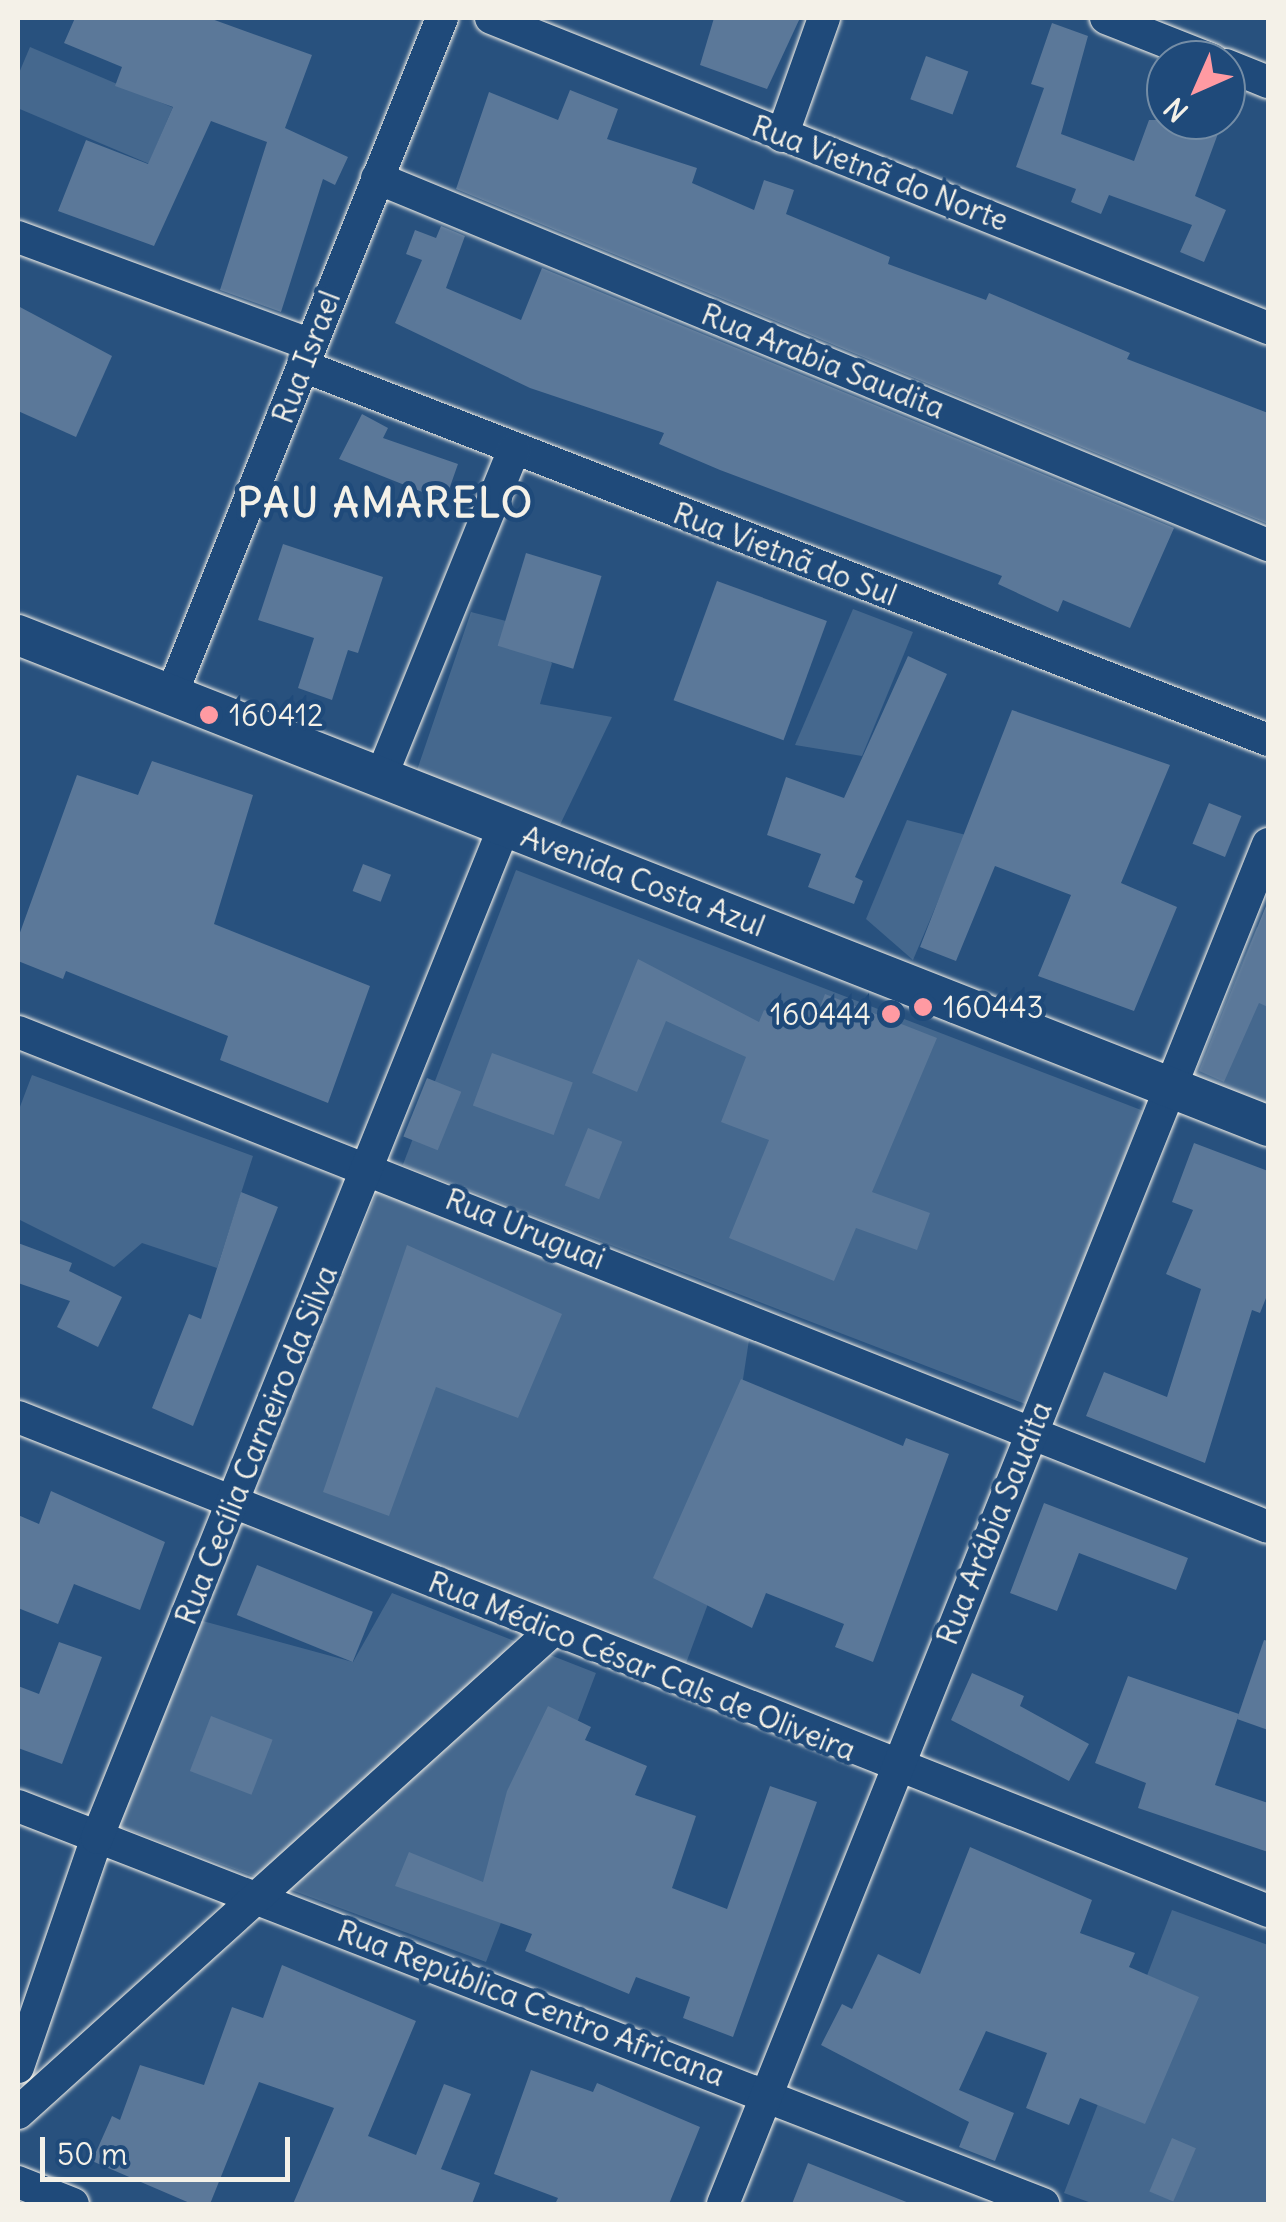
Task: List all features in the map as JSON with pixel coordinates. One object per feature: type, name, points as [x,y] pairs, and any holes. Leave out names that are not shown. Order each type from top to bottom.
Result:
[{"type":"street","name":"Rua Israel","points":[[171,696],[442,18]]},
{"type":"street","name":"Rua Vietnã do Norte","points":[[491,18],[1268,328]]},
{"type":"street","points":[[782,136],[824,18]]},
{"type":"street","points":[[1106,18],[1162,40]]},
{"type":"street","name":"Rua Arabia Saudita","points":[[377,178],[1268,544]]},
{"type":"street","name":"Rua Vietnã do Sul","points":[[18,237],[307,356],[514,450],[1268,740]]},
{"type":"street","points":[[380,777],[514,450]]},
{"type":"street","name":"Avenida Costa Azul","points":[[18,634],[1268,1126]]},
{"type":"street","name":"Rua Cecília Carneiro da Silva","points":[[18,2067],[97,1838],[504,827]]},
{"type":"street","name":"Rua Arábia Saudita","points":[[723,2204],[764,2092],[1268,844]]},
{"type":"street","name":"Rua Uruguai","points":[[18,1032],[370,1166],[1268,1527]]},
{"type":"street","name":"Rua Médico César Cals de Oliveira","points":[[18,1417],[1268,1911]]},
{"type":"street","points":[[18,2114],[553,1630]]},
{"type":"street","name":"Rua República Centro Africana","points":[[18,1806],[764,2092],[1043,2204]]},
{"type":"street","points":[[18,2182],[73,2204]]},
{"type":"shaded area","points":[[30,47],[173,108],[149,164],[18,108],[18,75]]},
{"type":"shaded area","points":[[853,609],[913,632],[862,756],[795,745]]},
{"type":"shaded area","points":[[471,612],[506,621],[552,663],[540,704],[612,717],[558,829],[415,776]]},
{"type":"shaded area","points":[[907,820],[966,835],[913,960],[866,919]]},
{"type":"shaded area","points":[[516,870],[1142,1110],[1029,1405],[403,1165]]},
{"type":"shaded area","points":[[1257,927],[1268,932],[1268,1111],[1192,1080]]},
{"type":"shaded area","points":[[32,1075],[253,1156],[217,1268],[142,1243],[114,1267],[18,1219],[18,1112]]},
{"type":"shaded area","points":[[378,1190],[749,1340],[709,1601],[685,1666],[253,1496]]},
{"type":"shaded area","points":[[392,1593],[596,1673],[486,1962],[118,1826],[199,1620],[353,1662]]},
{"type":"shaded area","points":[[1172,1910],[1268,1945],[1268,2204],[1094,2204],[1064,2193]]},
{"type":"building","points":[[75,18],[209,18],[312,55],[285,128],[348,157],[335,185],[323,179],[281,312],[220,290],[267,142],[211,121],[154,246],[58,211],[86,140],[148,164],[173,107],[115,86],[122,67],[64,43]]},
{"type":"building","points":[[714,18],[800,18],[767,89],[700,65]]},
{"type":"building","points":[[1052,23],[1088,36],[1061,134],[1134,161],[1146,128],[1146,140],[1216,140],[1195,196],[1226,210],[1204,262],[1180,252],[1192,225],[1109,195],[1101,214],[1071,202],[1076,189],[1016,167],[1044,88],[1031,84]]},
{"type":"building","points":[[926,56],[968,71],[953,115],[910,99]]},
{"type":"building","points":[[570,90],[618,109],[607,139],[697,168],[692,183],[754,210],[764,180],[794,190],[786,214],[890,257],[888,264],[986,300],[989,293],[1130,353],[1127,359],[1268,413],[1268,524],[456,189],[489,92],[558,120]]},
{"type":"building","points":[[441,226],[465,236],[446,288],[521,320],[542,268],[1174,528],[1130,628],[1063,600],[1058,612],[998,584],[1002,576],[720,470],[659,444],[664,433],[530,388],[395,323],[422,260],[406,254],[415,230],[436,238]]},
{"type":"building","points":[[18,306],[112,356],[76,437],[18,411]]},
{"type":"building","points":[[362,414],[388,428],[383,438],[458,464],[445,501],[339,459]]},
{"type":"building","points":[[283,544],[383,577],[358,653],[348,650],[332,700],[298,688],[314,638],[258,620]]},
{"type":"building","points":[[526,553],[602,576],[573,669],[498,646]]},
{"type":"building","points":[[717,581],[827,621],[784,740],[674,700]]},
{"type":"building","points":[[908,656],[947,674],[855,877],[863,881],[854,904],[808,887],[821,854],[767,835],[786,777],[844,798]]},
{"type":"building","points":[[1012,710],[1170,765],[1121,883],[1177,907],[1134,1011],[1038,976],[1071,895],[995,866],[956,961],[920,947]]},
{"type":"building","points":[[152,761],[253,795],[214,924],[370,986],[328,1103],[220,1060],[228,1036],[66,971],[63,979],[18,961],[18,938],[77,775],[138,795]]},
{"type":"building","points":[[1209,803],[1241,816],[1225,857],[1193,844]]},
{"type":"building","points":[[363,864],[391,875],[381,902],[353,891]]},
{"type":"building","points":[[1268,901],[1268,1007],[1259,1003],[1224,1082],[1199,1071]]},
{"type":"building","points":[[638,959],[759,1022],[764,1010],[812,1028],[825,994],[937,1038],[872,1192],[930,1213],[917,1250],[856,1228],[834,1281],[729,1238],[769,1140],[721,1122],[746,1057],[666,1021],[637,1092],[592,1073]]},
{"type":"building","points":[[492,1053],[573,1082],[554,1135],[473,1106]]},
{"type":"building","points":[[427,1078],[461,1092],[438,1150],[403,1136]]},
{"type":"building","points":[[588,1128],[622,1142],[599,1199],[565,1185]]},
{"type":"building","points":[[1194,1143],[1268,1171],[1268,1293],[1260,1313],[1252,1310],[1205,1463],[1086,1416],[1104,1372],[1167,1397],[1201,1289],[1166,1274],[1193,1210],[1172,1202]]},
{"type":"building","points":[[241,1192],[278,1207],[193,1426],[152,1408],[189,1314],[201,1319]]},
{"type":"building","points":[[18,1243],[72,1263],[69,1271],[122,1297],[98,1347],[57,1327],[70,1301],[18,1283]]},
{"type":"building","points":[[407,1245],[562,1314],[518,1418],[436,1387],[389,1516],[323,1492]]},
{"type":"building","points":[[741,1379],[903,1446],[906,1438],[949,1454],[873,1662],[835,1647],[844,1624],[766,1593],[752,1628],[653,1578]]},
{"type":"building","points":[[51,1491],[165,1542],[140,1610],[74,1584],[58,1624],[18,1608],[18,1515],[39,1524]]},
{"type":"building","points":[[1044,1503],[1188,1558],[1176,1590],[1079,1553],[1057,1611],[1010,1593]]},
{"type":"building","points":[[257,1565],[373,1612],[353,1662],[237,1615]]},
{"type":"building","points":[[1264,1640],[1268,1641],[1268,1730],[1237,1719]]},
{"type":"building","points":[[59,1642],[102,1657],[62,1764],[18,1748],[18,1686],[39,1694]]},
{"type":"building","points":[[972,1673],[1024,1696],[1020,1706],[1089,1744],[1069,1781],[951,1720]]},
{"type":"building","points":[[1128,1676],[1239,1714],[1215,1785],[1268,1803],[1268,1852],[1138,1808],[1146,1783],[1095,1763]]},
{"type":"building","points":[[548,1706],[591,1727],[585,1740],[647,1766],[635,1795],[696,1816],[672,1888],[727,1909],[770,1786],[817,1802],[733,2037],[683,2018],[690,1997],[636,1977],[629,1994],[525,1951],[532,1934],[395,1886],[409,1852],[483,1882],[507,1791]]},
{"type":"building","points":[[211,1716],[273,1740],[251,1795],[190,1771]]},
{"type":"building","points":[[970,1847],[1092,1900],[1080,1933],[1135,1953],[1129,1967],[1199,1997],[1145,2124],[1080,2098],[1069,2125],[1026,2108],[1047,2053],[986,2031],[959,2090],[1014,2113],[995,2161],[959,2147],[969,2122],[821,2045],[842,2004],[852,2009],[878,1954],[920,1974]]},
{"type":"building","points":[[282,1965],[416,2021],[368,2136],[416,2155],[444,2084],[471,2094],[441,2169],[480,2183],[472,2204],[293,2204],[334,2108],[259,2082],[210,2204],[192,2204],[92,2161],[112,2116],[120,2120],[140,2065],[204,2085],[232,2007],[263,2018]]},
{"type":"building","points":[[531,2070],[593,2092],[597,2083],[700,2127],[669,2204],[555,2204],[558,2198],[494,2174]]},
{"type":"building","points":[[1172,2138],[1196,2148],[1173,2202],[1149,2191]]},
{"type":"building","points":[[808,2163],[909,2203],[909,2204],[792,2204]]},
{"type":"place","name":"160412","points":[[209,715]]},
{"type":"place","name":"160443","points":[[923,1007]]},
{"type":"place","name":"160444","points":[[891,1014]]},
{"type":"district","name":"PAU AMARELO","points":[[386,503]]}]
